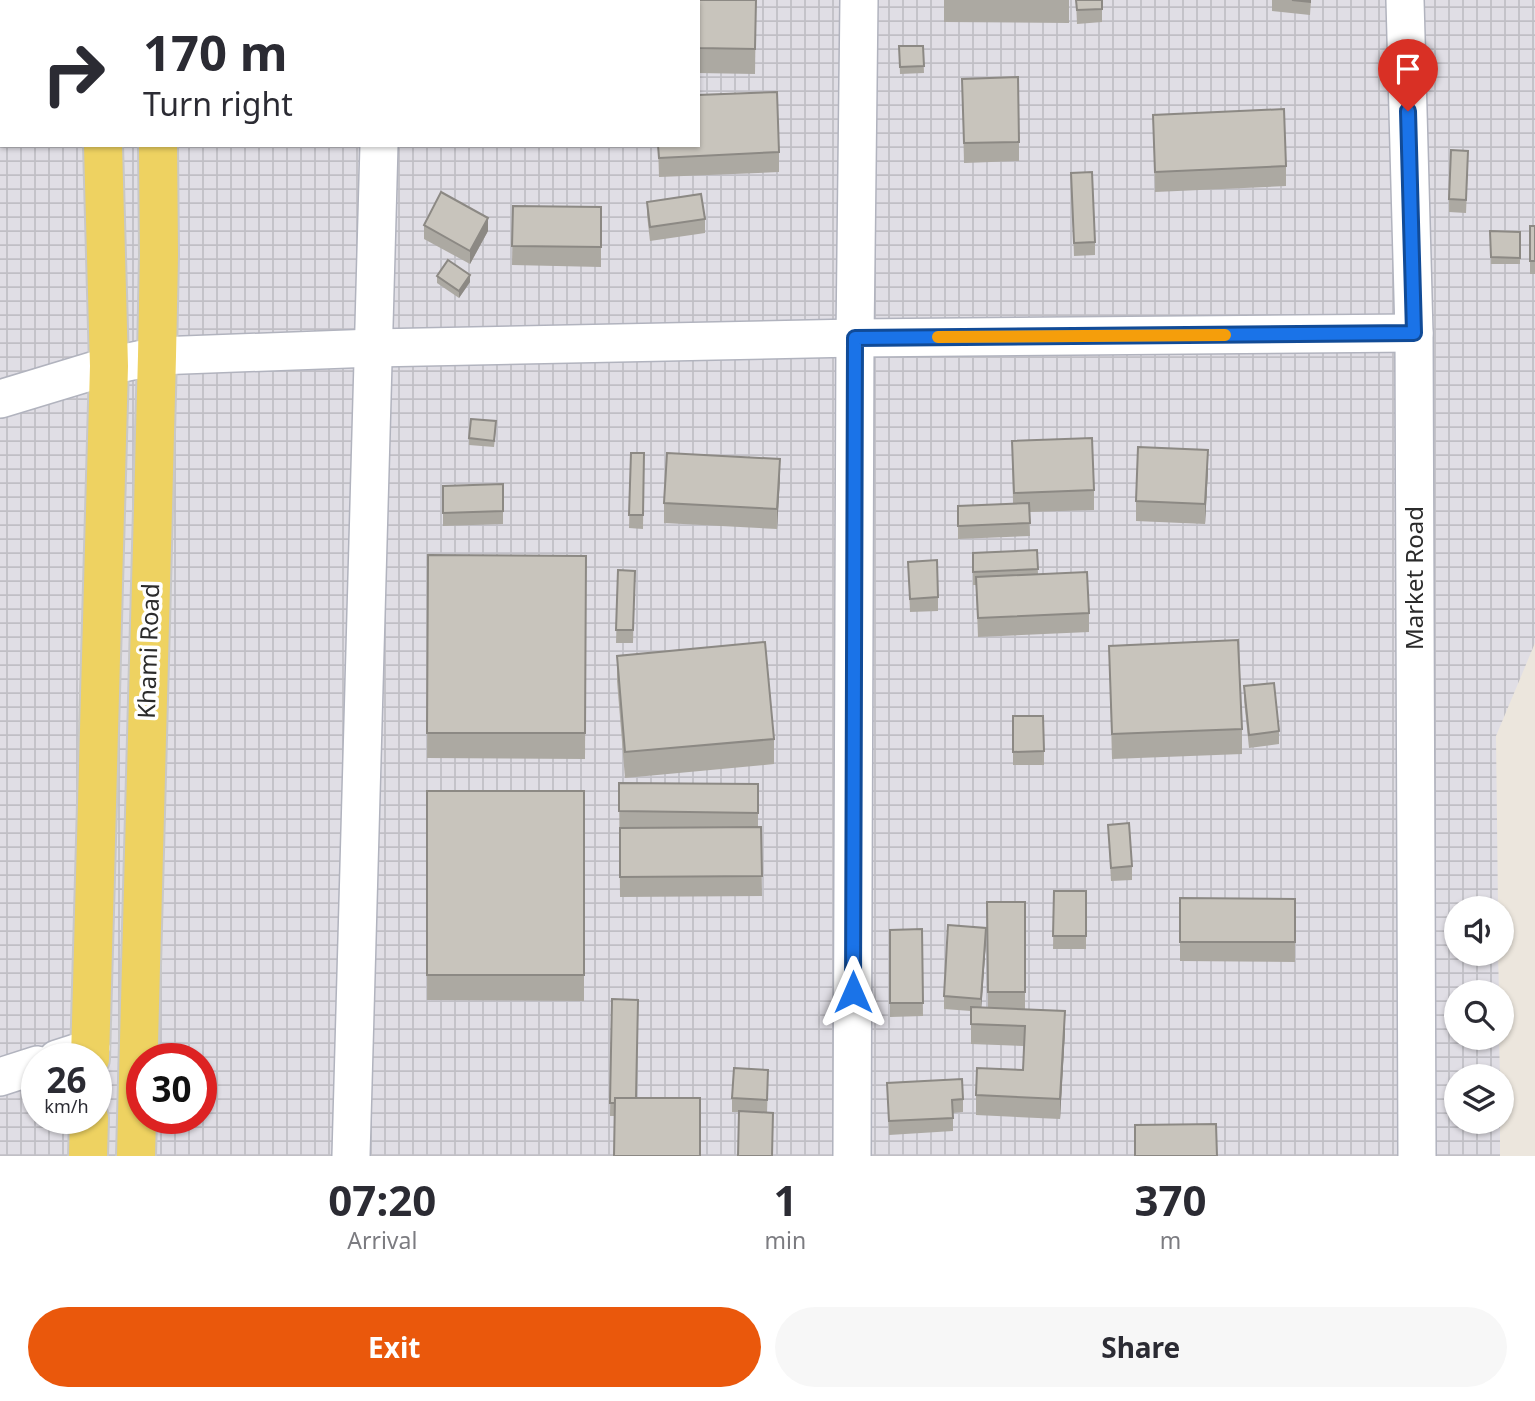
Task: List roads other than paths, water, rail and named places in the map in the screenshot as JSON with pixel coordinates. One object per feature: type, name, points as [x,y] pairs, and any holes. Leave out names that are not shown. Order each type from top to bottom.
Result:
[{"type":"main road","name":"Khami Road","points":[[80,1043],[108,366],[103,147]]},
{"type":"main road","name":"Khami Road","points":[[136,1156],[157,356],[158,147]]},
{"type":"main road","points":[[88,1156],[89,1134]]},
{"type":"street","points":[[852,1156],[859,0]]},
{"type":"street","name":"Market Road","points":[[1405,0],[1414,333],[1417,1156]]},
{"type":"street","points":[[351,1156],[379,147]]},
{"type":"street","points":[[0,399],[108,366],[157,356],[374,348],[855,338],[1414,333]]},
{"type":"street","points":[[0,1077],[21,1070]]}]
